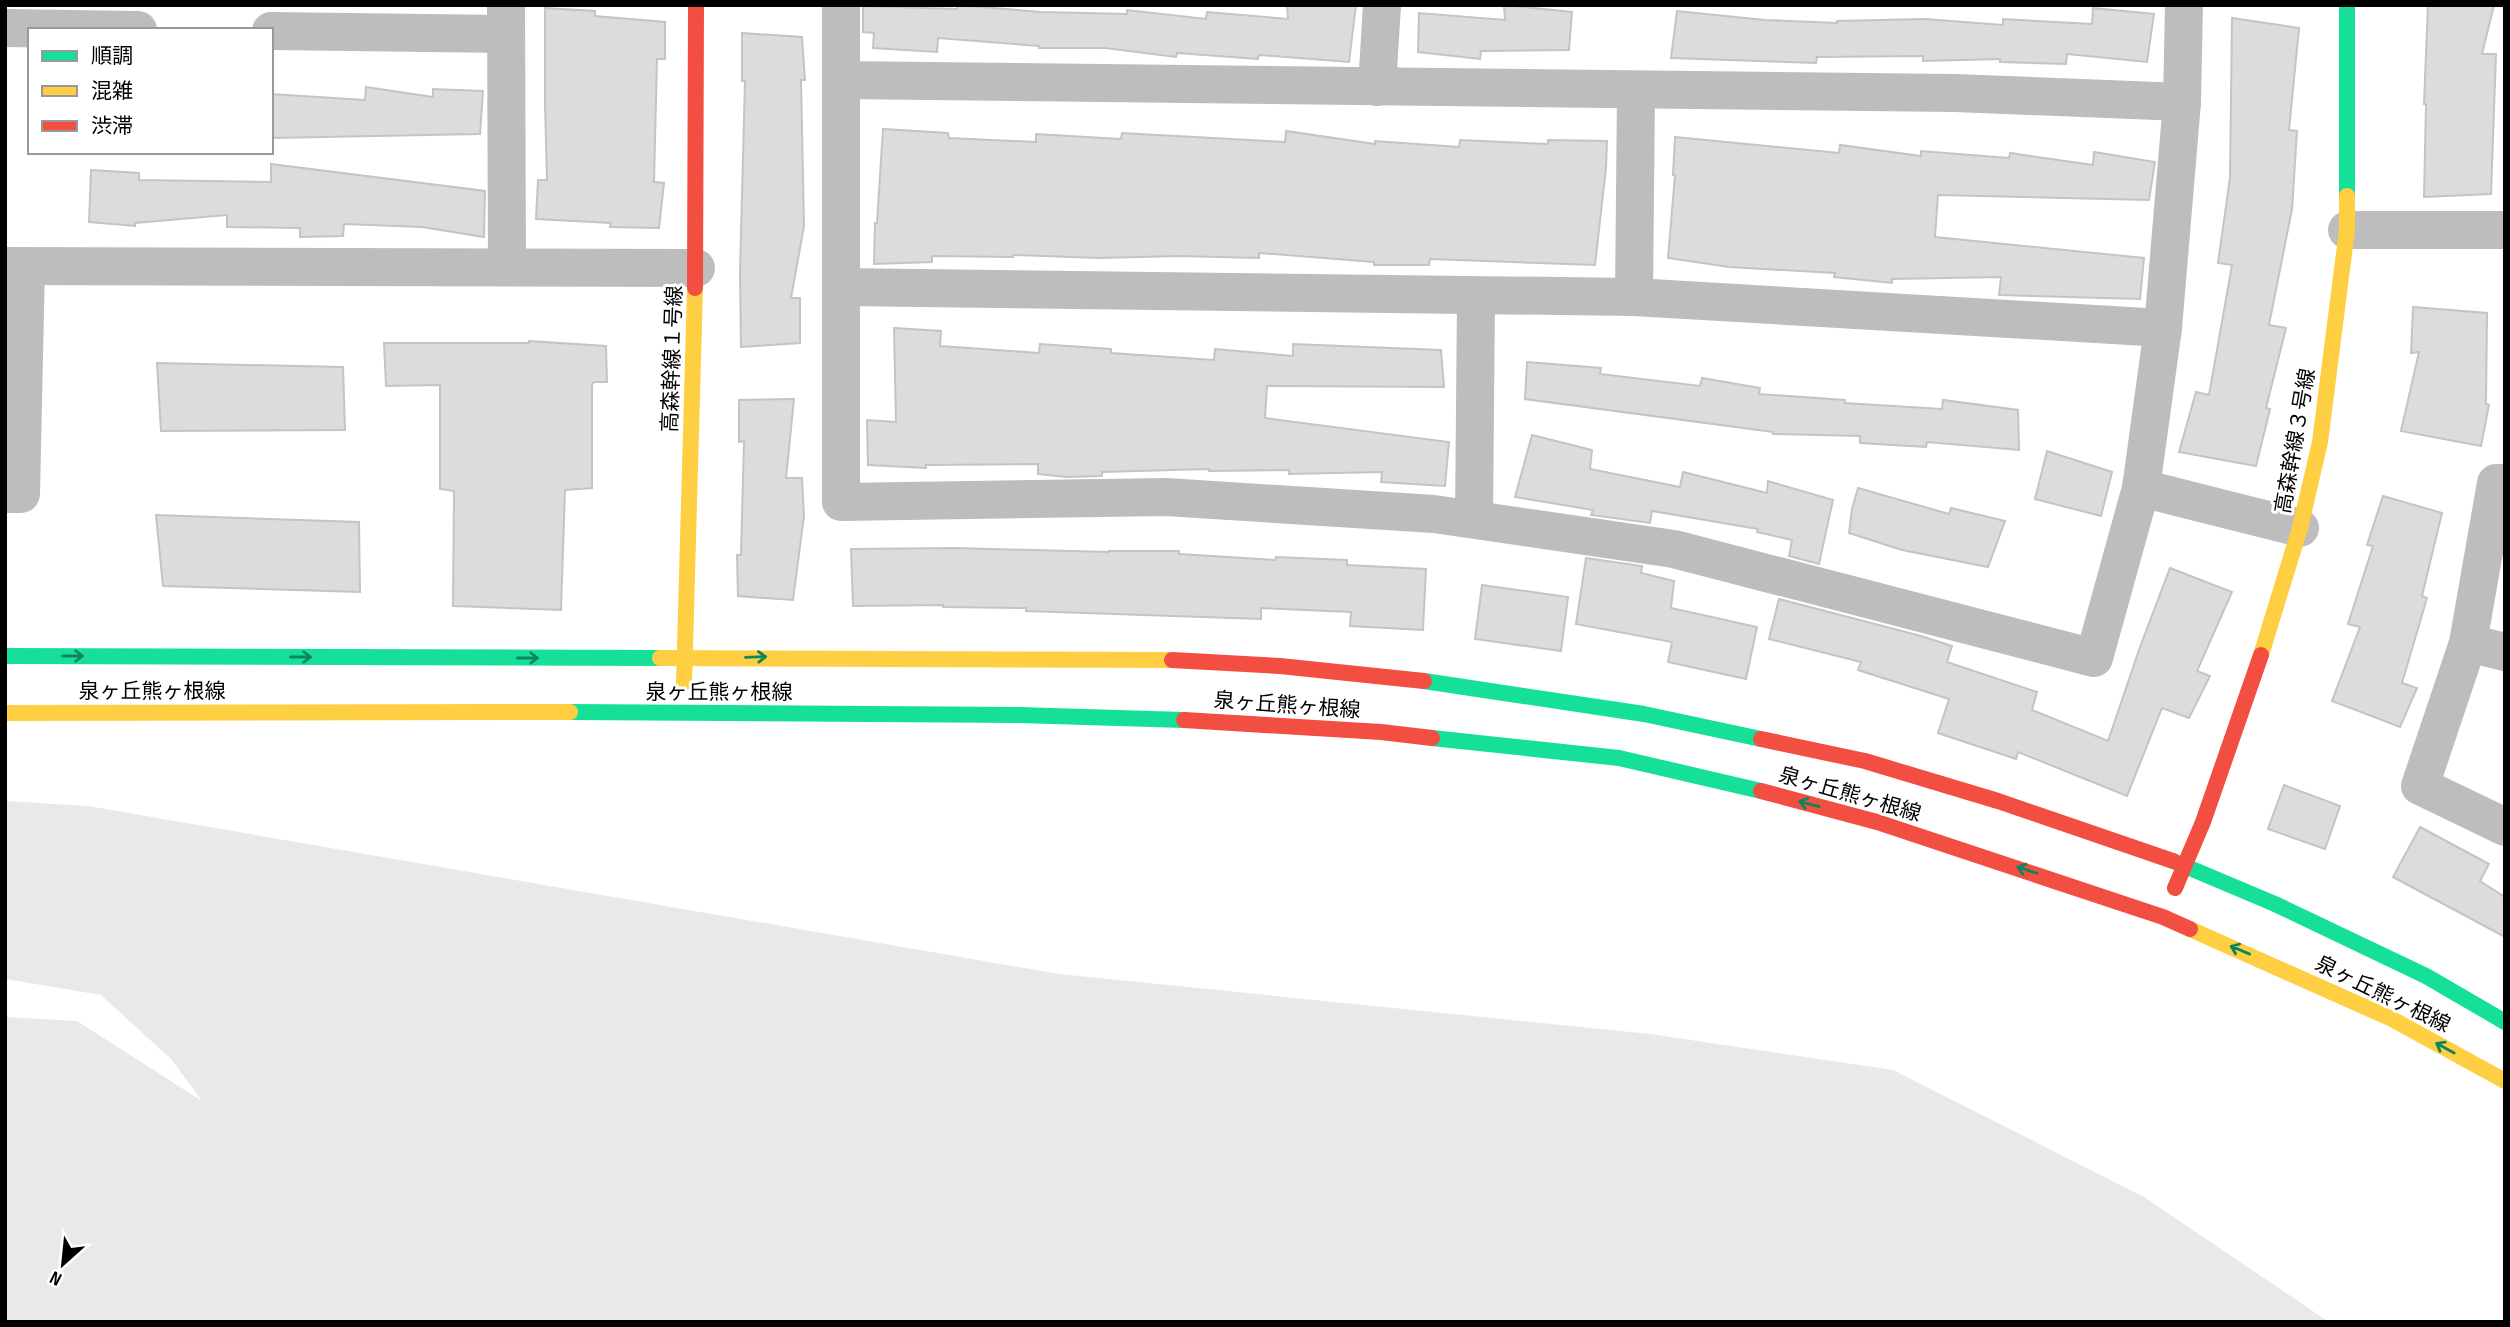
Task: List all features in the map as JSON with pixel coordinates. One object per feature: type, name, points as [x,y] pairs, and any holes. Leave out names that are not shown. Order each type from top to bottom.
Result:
[{"type":"main road","name":"高森幹線１号線","points":[[683,713],[696,268],[695,5]]},
{"type":"main road","name":"高森幹線３号線","points":[[2163,917],[2203,822],[2247,699],[2301,528],[2320,442],[2347,230],[2347,5]]},
{"type":"main road","name":"泉ヶ丘熊ヶ根線","points":[[5,656],[1143,659],[1280,666],[1454,684],[1644,714],[1865,761],[1998,801],[2184,866],[2275,904],[2426,976],[2505,1022]]},
{"type":"main road","name":"泉ヶ丘熊ヶ根線","points":[[5,713],[381,711],[1018,715],[1208,721],[1381,732],[1619,758],[1877,822],[2163,917],[2392,1019],[2505,1081]]},
{"type":"street","points":[[841,5],[841,502],[1166,497],[1434,514],[1674,550],[2094,658],[2141,488],[2163,328],[2182,102],[2184,5]]},
{"type":"street","points":[[1377,87],[1382,5]]},
{"type":"street","points":[[273,32],[506,20],[507,267]]},
{"type":"street","points":[[5,28],[28,28]]},
{"type":"street","points":[[841,80],[1955,93],[2182,102]]},
{"type":"street","points":[[1634,297],[1636,90]]},
{"type":"street","points":[[2347,230],[2505,230]]},
{"type":"street","points":[[5,495],[21,494],[16,266],[696,268]]},
{"type":"street","points":[[841,287],[1634,297],[2163,328]]},
{"type":"street","points":[[1474,519],[1476,296]]},
{"type":"street","points":[[2505,483],[2496,483],[2468,642],[2420,786],[2505,827]]},
{"type":"street","points":[[2141,488],[2301,528]]},
{"type":"street","points":[[2468,642],[2505,652]]},
{"type":"shaded area","points":[[5,801],[88,806],[1059,974],[1650,1034],[1893,1070],[2144,1197],[2329,1322],[5,1322],[5,1017],[77,1021],[202,1101],[172,1060],[101,995],[5,979]]},
{"type":"building","points":[[957,5],[1041,12],[1127,14],[1127,10],[1206,19],[1207,12],[1288,19],[1287,5],[1356,5],[1349,62],[1259,55],[1258,59],[1177,53],[1176,57],[1105,48],[1039,48],[938,38],[937,52],[873,48],[874,33],[863,32],[863,6],[957,9]]},
{"type":"building","points":[[1504,5],[1572,12],[1569,50],[1481,51],[1480,59],[1418,52],[1419,13],[1505,20]]},
{"type":"building","points":[[2428,5],[2494,5],[2482,54],[2496,54],[2491,194],[2424,197]]},
{"type":"building","points":[[545,8],[595,11],[595,16],[665,22],[665,59],[657,59],[654,182],[664,183],[659,228],[610,227],[611,223],[536,219],[538,180],[547,180]]},
{"type":"building","points":[[2093,8],[2154,14],[2147,62],[2067,54],[2066,64],[2000,62],[2000,59],[1923,61],[1923,56],[1817,57],[1816,63],[1671,58],[1677,11],[1765,20],[1837,23],[1925,19],[2003,25],[2003,19],[2092,24]]},
{"type":"building","points":[[2232,18],[2299,28],[2289,130],[2297,131],[2292,209],[2269,325],[2286,328],[2266,408],[2270,409],[2256,466],[2179,452],[2196,392],[2209,395],[2232,265],[2218,263],[2230,178]]},
{"type":"building","points":[[742,33],[802,37],[805,80],[801,80],[804,226],[791,298],[800,298],[800,343],[741,347],[740,273],[745,81],[742,81]]},
{"type":"building","points":[[366,87],[433,97],[433,89],[483,91],[480,134],[273,138],[273,94],[365,100]]},
{"type":"building","points":[[883,129],[948,133],[949,138],[1036,142],[1036,134],[1121,139],[1122,133],[1285,142],[1286,131],[1375,144],[1375,141],[1459,147],[1460,140],[1548,144],[1548,140],[1607,141],[1595,265],[1430,259],[1429,265],[1374,265],[1374,262],[1259,253],[1259,258],[932,256],[932,262],[874,264]]},
{"type":"building","points":[[1675,137],[1839,153],[1840,145],[1921,156],[1921,151],[2009,158],[2010,153],[2093,165],[2094,152],[2155,162],[2149,200],[1938,195],[1935,237],[2144,258],[2140,299],[1999,295],[2001,277],[1892,279],[1892,283],[1834,277],[1835,273],[1729,267],[1668,258],[1675,175]]},
{"type":"building","points":[[271,164],[485,191],[484,237],[422,227],[344,224],[343,236],[300,237],[300,228],[227,227],[227,215],[135,223],[135,226],[89,222],[91,170],[139,173],[139,180],[271,182]]},
{"type":"building","points":[[2413,307],[2487,313],[2486,404],[2489,405],[2481,446],[2401,431],[2419,352],[2411,353]]},
{"type":"building","points":[[894,328],[941,331],[940,346],[1039,353],[1040,344],[1111,349],[1111,353],[1214,360],[1215,349],[1293,356],[1293,344],[1441,350],[1444,387],[1267,386],[1265,418],[1449,442],[1445,486],[1381,482],[1382,472],[1289,474],[1289,470],[1209,469],[1102,472],[1102,476],[1067,477],[1038,474],[1038,464],[926,465],[926,468],[868,465],[867,420],[896,422]]},
{"type":"building","points":[[529,341],[606,346],[607,382],[594,382],[592,385],[592,488],[565,490],[561,610],[453,606],[454,491],[440,489],[440,385],[386,386],[384,343]]},
{"type":"building","points":[[1527,362],[1601,368],[1600,374],[1700,386],[1702,378],[1760,388],[1759,394],[1845,400],[1845,403],[1942,409],[1943,400],[2018,410],[2019,450],[1927,442],[1926,447],[1860,443],[1860,436],[1773,434],[1525,399]]},
{"type":"building","points":[[157,363],[343,367],[345,430],[161,431]]},
{"type":"building","points":[[794,399],[786,478],[802,478],[804,516],[793,600],[738,596],[737,555],[741,555],[744,441],[739,442],[739,400]]},
{"type":"building","points":[[1532,435],[1592,450],[1590,469],[1680,487],[1683,472],[1767,493],[1768,481],[1833,500],[1819,564],[1789,556],[1792,540],[1757,532],[1758,529],[1652,511],[1650,523],[1591,515],[1593,510],[1515,497]]},
{"type":"building","points":[[2047,451],[2112,472],[2101,516],[2035,499]]},
{"type":"building","points":[[1858,488],[1949,514],[1951,508],[2005,521],[1988,567],[1902,550],[1849,533]]},
{"type":"building","points":[[2383,496],[2442,513],[2422,596],[2427,598],[2402,683],[2417,688],[2400,727],[2332,701],[2360,627],[2348,624],[2373,546],[2367,545]]},
{"type":"building","points":[[156,515],[359,522],[360,592],[163,586]]},
{"type":"building","points":[[851,549],[1179,551],[1179,554],[1275,560],[1276,557],[1347,560],[1347,565],[1426,569],[1423,630],[1350,626],[1351,612],[1261,608],[1261,619],[1026,611],[1026,608],[943,605],[853,606]]},
{"type":"building","points":[[1586,558],[1642,566],[1641,573],[1674,581],[1671,608],[1757,627],[1746,679],[1668,662],[1672,642],[1576,624]]},
{"type":"building","points":[[2170,568],[2232,592],[2197,671],[2210,676],[2189,718],[2162,708],[2127,796],[2018,752],[2016,759],[1938,733],[1949,699],[1858,670],[1861,662],[1769,639],[1779,599],[1921,636],[1952,646],[1947,662],[2037,692],[2032,710],[2108,741]]},
{"type":"building","points":[[1482,585],[1568,597],[1561,651],[1475,639]]},
{"type":"building","points":[[2284,785],[2340,806],[2325,849],[2268,829]]},
{"type":"building","points":[[2420,827],[2489,864],[2480,881],[2505,897],[2505,937],[2393,877]]},
{"type":"traffic: fast","points":[[2347,5],[2347,196]]},
{"type":"traffic: fast","points":[[5,656],[660,658]]},
{"type":"traffic: fast","points":[[1424,681],[1644,714],[1761,739]]},
{"type":"traffic: fast","points":[[570,712],[1019,715],[1184,720]]},
{"type":"traffic: fast","points":[[1432,738],[1619,758],[1761,791]]},
{"type":"traffic: fast","points":[[2173,861],[2275,904],[2426,976],[2505,1022]]},
{"type":"traffic: slow","points":[[2261,655],[2300,528],[2320,442],[2347,230],[2347,196]]},
{"type":"traffic: slow","points":[[684,683],[695,288]]},
{"type":"traffic: slow","points":[[660,658],[1172,660]]},
{"type":"traffic: slow","points":[[5,713],[570,712]]},
{"type":"traffic: slow","points":[[2190,929],[2392,1019],[2505,1081]]},
{"type":"traffic: jam","points":[[695,288],[696,5]]},
{"type":"traffic: jam","points":[[2175,888],[2203,822],[2261,655]]},
{"type":"traffic: jam","points":[[1172,660],[1280,666],[1424,681]]},
{"type":"traffic: jam","points":[[1184,720],[1381,732],[1432,738]]},
{"type":"traffic: jam","points":[[1761,739],[1865,761],[1998,801],[2173,861]]},
{"type":"traffic: jam","points":[[1761,791],[1877,822],[2163,917],[2190,929]]}]
